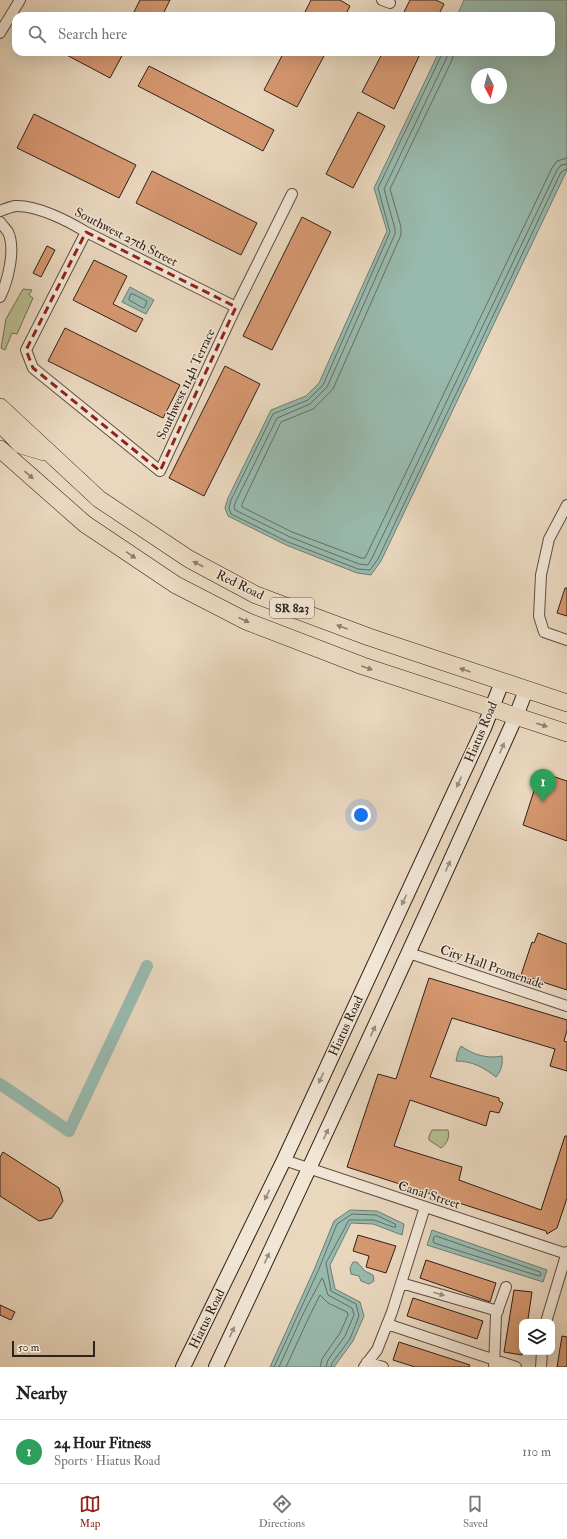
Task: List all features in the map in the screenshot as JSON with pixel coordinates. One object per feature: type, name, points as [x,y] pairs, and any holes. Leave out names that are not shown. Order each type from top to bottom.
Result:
[{"type":"highway","name":"Red Road","points":[[0,407],[99,499],[189,559],[256,595],[369,637],[567,704]]},
{"type":"highway","points":[[0,423],[21,445],[50,454]]},
{"type":"highway","name":"SR 823","points":[[0,449],[85,524],[176,585],[246,621],[363,666],[567,733]]},
{"type":"main road","name":"Hiatus Road","points":[[183,1367],[284,1160],[492,708],[502,682]]},
{"type":"main road","name":"Hiatus Road","points":[[216,1367],[310,1169],[409,953],[516,716],[526,690]]},
{"type":"street","points":[[13,12],[20,0]]},
{"type":"street","points":[[0,33],[12,13]]},
{"type":"street","name":"Southwest 114h Terrace","points":[[86,232],[26,350],[34,368],[160,471],[236,307],[292,194]]},
{"type":"street","name":"Southwest 27th Street","points":[[0,211],[15,206],[39,210],[63,219],[236,307]]},
{"type":"street","points":[[0,222],[8,232],[10,261],[9,274],[0,297]]},
{"type":"street","points":[[567,505],[549,539],[542,575],[539,616],[544,632],[567,640]]},
{"type":"street","name":"City Hall Promenade","points":[[409,953],[567,1006]]},
{"type":"street","name":"Canal Street","points":[[284,1160],[567,1253]]},
{"type":"street","points":[[383,1367],[366,1365],[377,1350],[387,1324],[425,1207]]},
{"type":"street","points":[[547,1319],[567,1253]]},
{"type":"street","points":[[401,1283],[498,1311]]},
{"type":"street","points":[[494,1363],[496,1315],[506,1287]]},
{"type":"street","points":[[387,1324],[494,1363],[516,1367]]},
{"type":"street","points":[[541,1367],[542,1355]]},
{"type":"highlighted area","points":[[86,232],[236,307],[160,471],[33,368],[26,350]]},
{"type":"green space","points":[[23,289],[32,290],[29,295],[33,298],[17,334],[12,333],[5,350],[1,348],[6,319]]},
{"type":"green space","points":[[432,1130],[448,1130],[448,1140],[441,1148],[429,1140]]},
{"type":"water","points":[[464,0],[567,0],[567,170],[381,561],[371,575],[357,573],[286,545],[228,516],[225,508],[228,498],[271,410],[306,396],[319,383],[387,231],[374,188],[437,56],[555,56],[555,12],[459,12]]},
{"type":"water","points":[[130,287],[154,300],[146,314],[122,302]]},
{"type":"water","points":[[461,1046],[481,1056],[502,1056],[501,1068],[496,1077],[477,1065],[456,1061]]},
{"type":"water","points":[[350,1210],[377,1211],[404,1224],[402,1235],[373,1224],[351,1223],[330,1265],[335,1289],[360,1302],[364,1316],[353,1341],[334,1367],[270,1367],[314,1270],[334,1221]]},
{"type":"water","points":[[432,1230],[547,1270],[543,1282],[427,1245]]},
{"type":"water","points":[[353,1262],[357,1262],[365,1271],[373,1275],[374,1281],[369,1284],[361,1281],[359,1276],[351,1274],[350,1268]]},
{"type":"building","points":[[140,0],[170,0],[164,12],[134,12]]},
{"type":"building","points":[[311,0],[340,0],[350,6],[347,12],[305,12]]},
{"type":"building","points":[[410,0],[436,0],[444,4],[440,12],[404,12]]},
{"type":"building","points":[[69,56],[122,56],[110,78]]},
{"type":"building","points":[[282,56],[324,56],[297,107],[264,90]]},
{"type":"building","points":[[381,56],[419,56],[394,109],[362,92]]},
{"type":"building","points":[[149,66],[274,130],[263,151],[138,86]]},
{"type":"building","points":[[358,112],[385,126],[353,188],[326,174]]},
{"type":"building","points":[[34,114],[136,165],[119,198],[17,148]]},
{"type":"building","points":[[152,171],[257,223],[241,255],[136,203]]},
{"type":"building","points":[[302,217],[331,232],[272,350],[243,336]]},
{"type":"building","points":[[47,246],[55,250],[41,277],[33,273]]},
{"type":"building","points":[[94,260],[127,276],[113,304],[143,319],[136,332],[73,300]]},
{"type":"building","points":[[65,328],[180,385],[163,418],[48,361]]},
{"type":"building","points":[[225,366],[260,384],[204,496],[169,478]]},
{"type":"building","points":[[565,588],[567,588],[567,616],[557,613]]},
{"type":"building","points":[[540,772],[567,781],[567,841],[523,825]]},
{"type":"building","points":[[538,933],[567,944],[567,990],[521,975],[532,942],[534,943]]},
{"type":"building","points":[[429,978],[567,1020],[567,1030],[564,1041],[567,1042],[567,1071],[550,1066],[555,1049],[452,1018],[430,1077],[499,1098],[499,1101],[503,1103],[499,1113],[490,1111],[486,1126],[410,1100],[394,1146],[462,1167],[459,1180],[541,1210],[565,1136],[567,1136],[567,1198],[557,1228],[547,1234],[546,1231],[347,1167],[378,1074],[396,1079]]},
{"type":"building","points":[[3,1152],[59,1188],[63,1201],[52,1218],[39,1221],[0,1196],[0,1157]]},
{"type":"building","points":[[358,1235],[396,1246],[386,1273],[366,1267],[369,1256],[353,1251]]},
{"type":"building","points":[[426,1260],[496,1283],[490,1302],[420,1278]]},
{"type":"building","points":[[514,1290],[532,1292],[528,1319],[519,1319],[519,1354],[504,1352]]},
{"type":"building","points":[[413,1298],[483,1321],[477,1339],[407,1316]]},
{"type":"building","points":[[0,1305],[15,1312],[11,1320],[0,1315]]},
{"type":"building","points":[[562,1336],[567,1337],[567,1367],[557,1367]]},
{"type":"building","points":[[399,1342],[470,1365],[469,1367],[415,1367],[393,1360]]},
{"type":"waterway","points":[[0,1084],[69,1131],[147,966]]},
{"type":"place","name":"24 Hour Fitness","points":[[543,802]]}]
